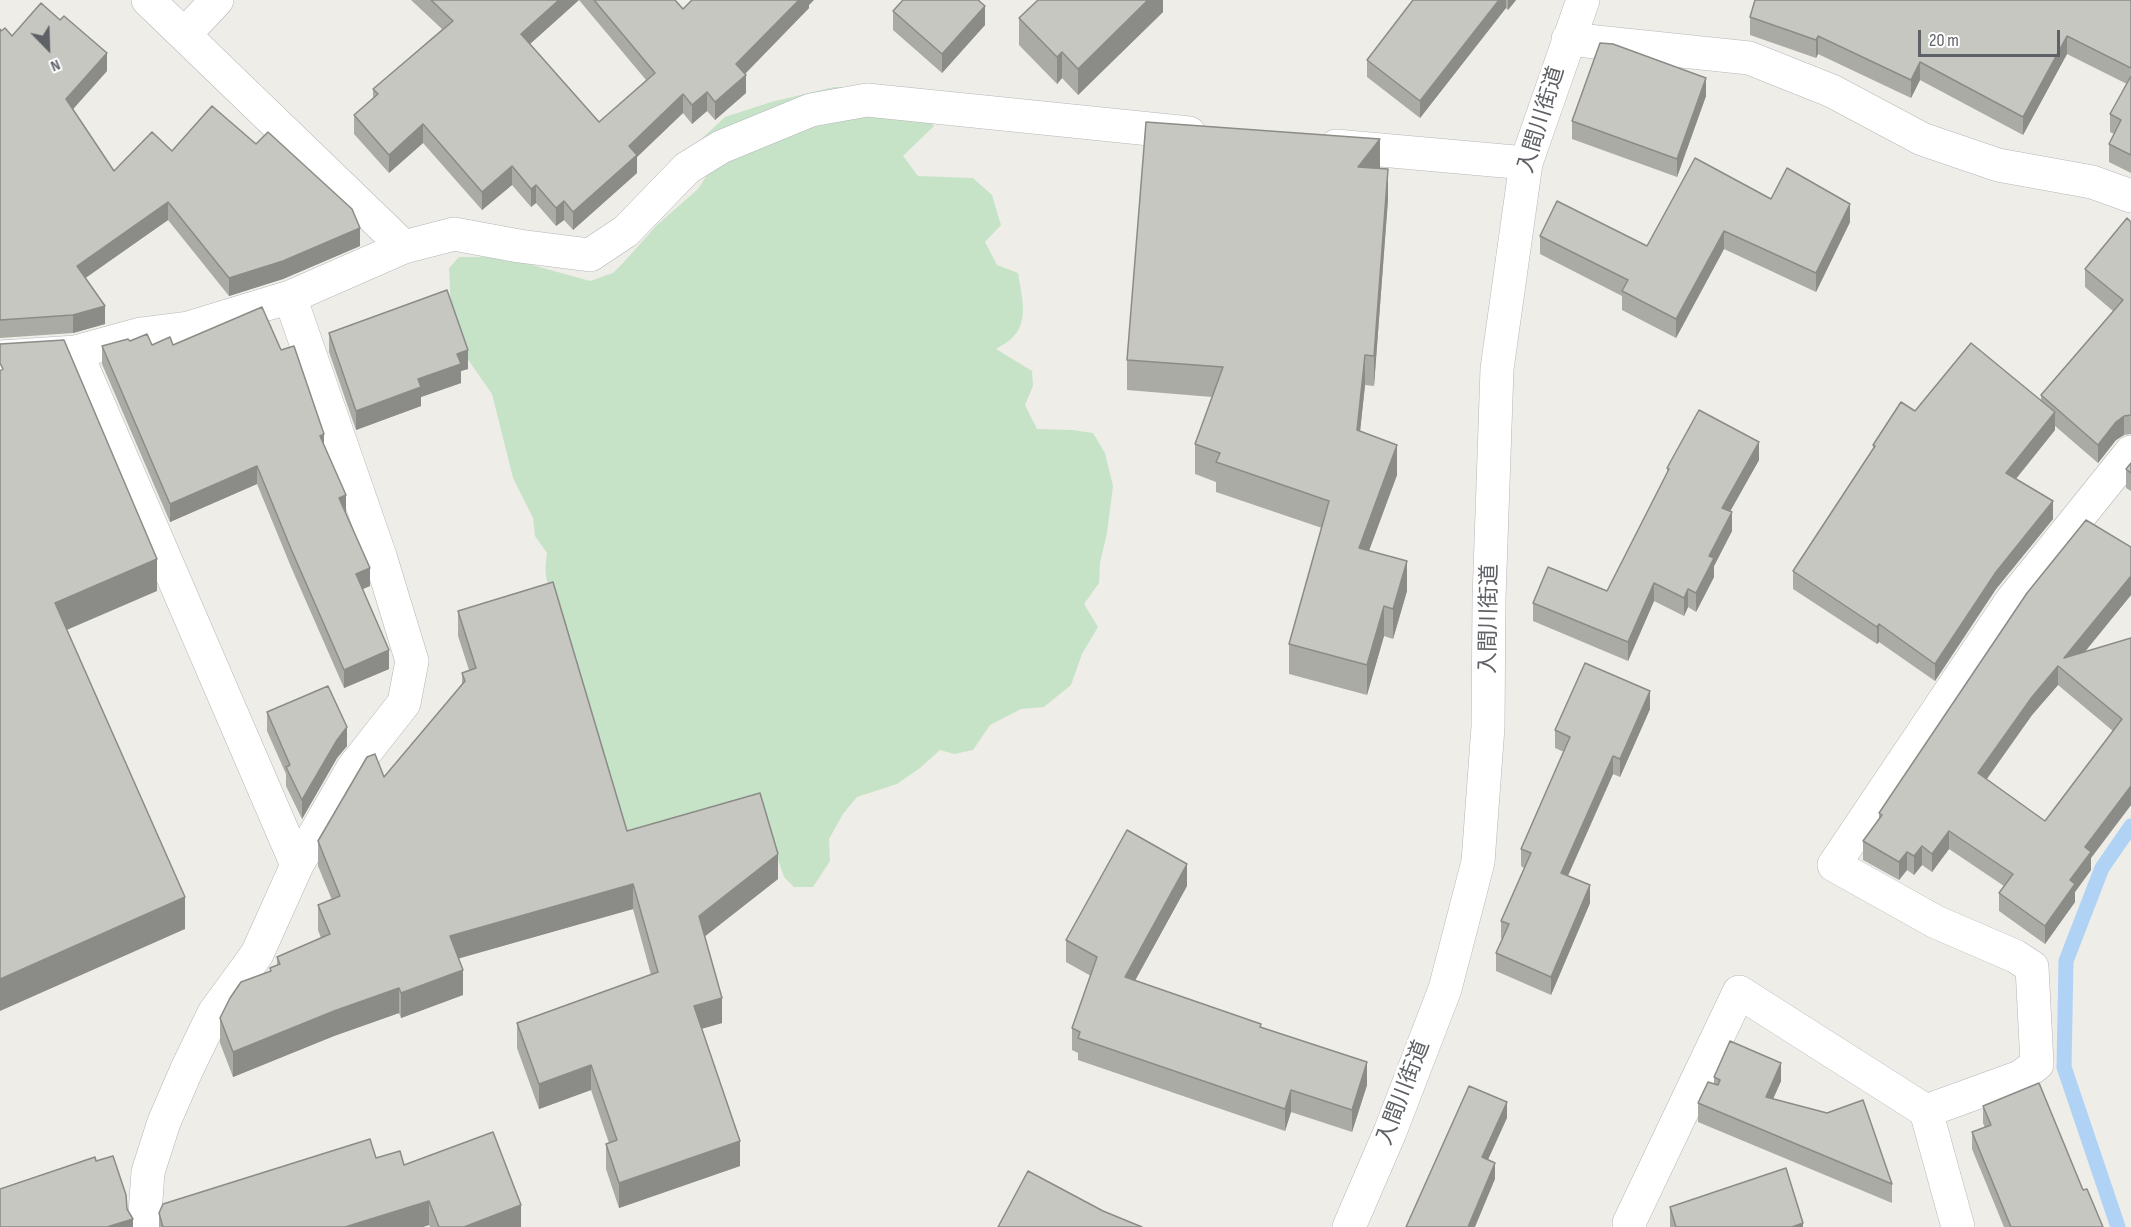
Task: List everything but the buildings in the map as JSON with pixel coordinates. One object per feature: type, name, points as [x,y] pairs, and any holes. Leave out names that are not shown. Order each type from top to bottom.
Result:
[{"type":"street","points":[[148,0],[404,247]]},
{"type":"street","points":[[185,34],[217,0]]},
{"type":"street","name":"入間川街道","points":[[1349,1227],[1390,1132],[1445,989],[1478,862],[1488,727],[1489,599],[1497,369],[1526,163],[1583,0]]},
{"type":"street","points":[[1568,39],[1749,58],[1832,91],[1922,139],[1998,165],[2092,182],[2131,196]]},
{"type":"street","points":[[0,357],[76,352],[141,334],[188,328],[290,297],[404,247],[454,234],[519,246],[590,255],[626,231],[687,168],[721,147],[811,110],[867,100],[1223,136]]},
{"type":"street","points":[[1304,143],[1526,163]]},
{"type":"street","points":[[144,1227],[148,1172],[168,1111],[214,1013],[257,954],[297,866],[353,768],[404,703],[412,661],[380,556],[290,297]]},
{"type":"street","points":[[76,352],[297,866]]},
{"type":"street","points":[[1926,1111],[2020,1077],[2037,1064],[2032,967],[2015,956],[1935,922],[1834,865],[2012,600],[2131,452]]},
{"type":"street","points":[[1630,1227],[1629,1223],[1739,992],[1926,1111],[1958,1227]]},
{"type":"green space","points":[[834,87],[886,87],[909,90],[934,126],[903,156],[918,176],[973,178],[992,195],[1001,225],[985,242],[997,265],[1018,273],[1023,307],[1023,316],[1018,331],[996,349],[1032,371],[1033,386],[1025,405],[1037,429],[1093,433],[1105,453],[1113,486],[1107,533],[1100,563],[1099,583],[1084,604],[1098,627],[1082,654],[1071,685],[1044,707],[1021,709],[990,725],[973,750],[954,754],[940,750],[897,784],[857,797],[843,814],[829,839],[830,861],[813,887],[794,887],[784,877],[762,814],[628,851],[559,602],[547,579],[547,553],[535,536],[533,518],[513,478],[492,394],[469,361],[452,330],[449,268],[459,257],[503,257],[590,281],[613,273],[657,225],[698,189],[709,172],[697,143],[725,117],[771,102]]},
{"type":"waterway","points":[[2118,1227],[2064,1067],[2066,961],[2102,868],[2131,826]]}]
